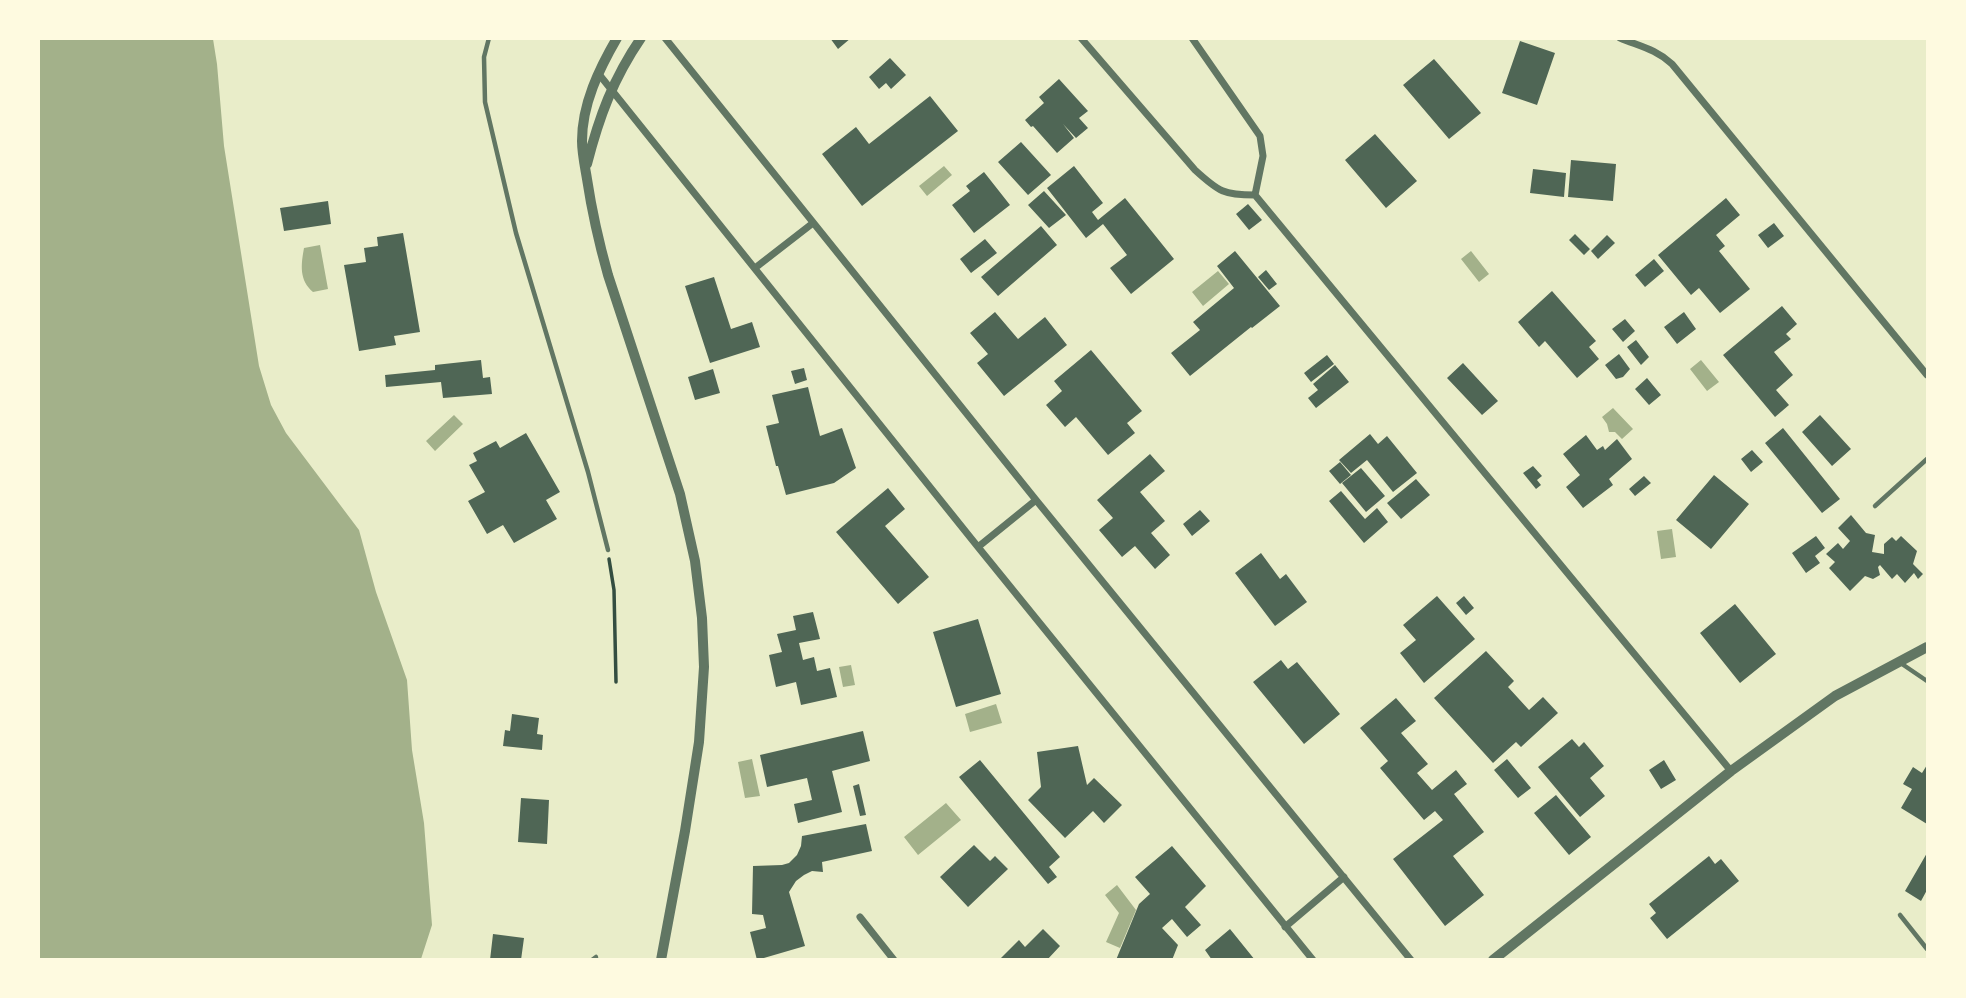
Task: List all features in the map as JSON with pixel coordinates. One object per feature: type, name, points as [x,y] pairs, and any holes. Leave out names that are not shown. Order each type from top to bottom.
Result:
[{"type":"street","points":[[617,38],[598,72],[586,111],[582,141],[585,170],[598,240],[608,275],[680,494],[695,561],[702,618],[704,667],[699,742],[661,960]]},
{"type":"street","points":[[585,170],[598,122],[611,90],[641,38]]},
{"type":"street","points":[[665,38],[1411,960]]},
{"type":"street","points":[[1081,38],[1195,170],[1215,189],[1232,195],[1255,195]]},
{"type":"street","points":[[1192,38],[1260,135],[1263,156],[1255,195]]},
{"type":"street","points":[[1620,38],[1650,48],[1672,64],[1927,375]]},
{"type":"street","points":[[598,72],[1312,960]]},
{"type":"street","points":[[1255,195],[1731,771]]},
{"type":"street","points":[[755,268],[813,223]]},
{"type":"street","points":[[978,547],[1037,500]]},
{"type":"street","points":[[1493,960],[1731,771],[1835,696],[1927,647]]},
{"type":"street","points":[[1285,927],[1344,877]]},
{"type":"street","points":[[860,917],[894,960]]},
{"type":"lane","points":[[489,38],[484,57],[488,115],[516,233],[589,472],[608,550]]},
{"type":"lane","points":[[1875,506],[1927,459]]},
{"type":"lane","points":[[1898,661],[1927,681]]},
{"type":"lane","points":[[1900,915],[1927,949]]},
{"type":"path","points":[[608,550],[614,590],[615,682]]},
{"type":"shaded area","points":[[38,39],[213,39],[224,146],[259,366],[271,405],[286,433],[359,530],[376,592],[407,680],[412,750],[424,823],[432,925],[421,959],[39,959]]},
{"type":"shaded area","points":[[944,166],[952,175],[927,196],[919,186]]},
{"type":"shaded area","points":[[320,245],[328,289],[313,292],[303,277],[303,254],[304,248]]},
{"type":"shaded area","points":[[1471,251],[1489,274],[1479,282],[1461,259]]},
{"type":"shaded area","points":[[1218,271],[1229,284],[1203,306],[1192,292]]},
{"type":"shaded area","points":[[1701,360],[1719,382],[1707,391],[1690,369]]},
{"type":"shaded area","points":[[1613,408],[1633,429],[1622,439],[1615,432],[1609,432],[1602,417]]},
{"type":"shaded area","points":[[454,415],[463,424],[435,451],[426,441]]},
{"type":"shaded area","points":[[1672,529],[1676,557],[1661,559],[1657,531]]},
{"type":"shaded area","points":[[851,665],[855,685],[843,687],[839,667]]},
{"type":"shaded area","points":[[996,704],[1002,723],[970,732],[965,714]]},
{"type":"shaded area","points":[[752,759],[760,796],[745,798],[738,762]]},
{"type":"shaded area","points":[[946,803],[961,820],[918,855],[904,837]]},
{"type":"shaded area","points":[[1117,885],[1136,910],[1120,948],[1106,942],[1119,913],[1105,895]]},
{"type":"building","points":[[830,38],[851,38],[838,49]]},
{"type":"building","points":[[1520,41],[1555,53],[1537,105],[1502,93]]},
{"type":"building","points":[[890,58],[906,75],[891,89],[886,83],[879,89],[869,77]]},
{"type":"building","points":[[1434,59],[1481,113],[1449,139],[1403,85]]},
{"type":"building","points":[[1059,79],[1088,111],[1079,118],[1088,128],[1076,138],[1063,124],[1074,138],[1057,153],[1025,120],[1044,103],[1039,97]]},
{"type":"building","points":[[930,96],[958,131],[862,206],[822,154],[856,127],[869,144]]},
{"type":"building","points":[[1375,134],[1417,181],[1386,208],[1345,160]]},
{"type":"building","points":[[1021,142],[1051,175],[1028,195],[998,162]]},
{"type":"building","points":[[1571,160],[1616,164],[1613,201],[1568,197]]},
{"type":"building","points":[[1074,166],[1103,203],[1092,212],[1098,220],[1125,198],[1174,259],[1131,294],[1110,268],[1127,255],[1103,224],[1086,238],[1047,188]]},
{"type":"building","points":[[1533,169],[1566,173],[1564,197],[1530,193]]},
{"type":"building","points":[[984,172],[1010,205],[974,233],[952,205],[970,191],[966,186]]},
{"type":"building","points":[[1044,191],[1066,215],[1049,228],[1028,205]]},
{"type":"building","points":[[1726,198],[1740,215],[1716,235],[1725,246],[1719,251],[1750,289],[1720,313],[1699,288],[1691,295],[1658,255]]},
{"type":"building","points":[[328,201],[331,224],[284,231],[280,208]]},
{"type":"building","points":[[1248,204],[1262,220],[1249,230],[1236,214]]},
{"type":"building","points":[[1774,223],[1784,236],[1768,248],[1758,235]]},
{"type":"building","points":[[1041,226],[1057,245],[998,296],[981,277]]},
{"type":"building","points":[[403,233],[420,332],[394,336],[396,345],[359,351],[344,265],[366,262],[364,248],[378,246],[377,237]]},
{"type":"building","points":[[1575,234],[1590,249],[1584,255],[1569,240]]},
{"type":"building","points":[[1607,235],[1615,243],[1598,259],[1591,251]]},
{"type":"building","points":[[985,239],[997,253],[971,273],[960,259]]},
{"type":"building","points":[[1235,251],[1280,306],[1190,376],[1171,353],[1200,330],[1193,322],[1234,288],[1217,266]]},
{"type":"building","points":[[1654,259],[1664,271],[1645,287],[1635,275]]},
{"type":"building","points":[[1266,270],[1277,284],[1269,290],[1258,277]]},
{"type":"building","points":[[714,277],[731,329],[752,322],[760,347],[710,363],[685,286]]},
{"type":"building","points":[[1552,291],[1596,341],[1589,347],[1599,359],[1577,378],[1545,341],[1539,347],[1518,322]]},
{"type":"building","points":[[1782,306],[1797,324],[1786,334],[1791,339],[1774,352],[1793,375],[1776,390],[1789,405],[1775,417],[1723,355]]},
{"type":"building","points":[[995,312],[1018,339],[1045,317],[1067,345],[1004,396],[977,363],[988,354],[970,333]]},
{"type":"building","points":[[1684,312],[1696,329],[1677,344],[1664,327]]},
{"type":"building","points":[[1625,319],[1635,331],[1623,342],[1612,329]]},
{"type":"building","points":[[1636,340],[1649,357],[1641,365],[1627,347]]},
{"type":"building","points":[[1091,350],[1142,411],[1127,423],[1135,433],[1108,455],[1076,417],[1065,427],[1046,405],[1062,391],[1054,381]]},
{"type":"building","points":[[1619,354],[1630,369],[1623,377],[1616,379],[1605,365]]},
{"type":"building","points":[[1327,355],[1334,364],[1311,382],[1304,373]]},
{"type":"building","points":[[481,360],[483,378],[490,377],[492,394],[443,398],[441,382],[386,387],[385,375],[435,370],[435,365]]},
{"type":"building","points":[[1463,363],[1498,401],[1482,415],[1447,378]]},
{"type":"building","points":[[1335,365],[1349,382],[1316,408],[1308,398],[1318,390],[1313,384]]},
{"type":"building","points":[[804,368],[807,380],[795,384],[791,371]]},
{"type":"building","points":[[713,369],[720,393],[695,400],[688,377]]},
{"type":"building","points":[[1647,378],[1661,395],[1649,405],[1635,389]]},
{"type":"building","points":[[808,387],[820,436],[842,428],[856,468],[834,483],[786,495],[766,426],[779,423],[772,395]]},
{"type":"building","points":[[1820,415],[1851,449],[1832,466],[1802,432]]},
{"type":"building","points":[[1783,428],[1840,499],[1822,513],[1765,443]]},
{"type":"building","points":[[526,433],[560,492],[546,500],[557,519],[514,543],[503,525],[487,534],[468,501],[485,492],[469,465],[477,461],[473,453],[496,441],[500,448]]},
{"type":"building","points":[[1370,434],[1378,444],[1387,436],[1417,473],[1393,492],[1367,460],[1351,473],[1339,460]]},
{"type":"building","points":[[1586,435],[1597,450],[1603,446],[1605,450],[1617,439],[1632,459],[1609,479],[1613,485],[1583,508],[1566,487],[1580,475],[1563,454]]},
{"type":"building","points":[[1752,450],[1763,462],[1751,472],[1741,459]]},
{"type":"building","points":[[1150,454],[1165,471],[1140,492],[1165,521],[1151,533],[1170,555],[1155,569],[1135,546],[1122,557],[1099,530],[1113,518],[1097,500]]},
{"type":"building","points":[[1340,462],[1351,475],[1340,484],[1329,471]]},
{"type":"building","points":[[1533,466],[1542,476],[1537,480],[1541,485],[1536,489],[1523,473]]},
{"type":"building","points":[[1361,468],[1385,496],[1366,512],[1342,483]]},
{"type":"building","points":[[1714,475],[1749,504],[1711,549],[1676,520]]},
{"type":"building","points":[[1644,476],[1651,483],[1635,496],[1629,489]]},
{"type":"building","points":[[1416,479],[1430,495],[1401,519],[1387,503]]},
{"type":"building","points":[[888,488],[905,509],[885,526],[929,577],[898,604],[836,532]]},
{"type":"building","points":[[1341,491],[1365,519],[1377,508],[1388,522],[1364,543],[1329,501]]},
{"type":"building","points":[[1200,510],[1210,521],[1192,536],[1183,524]]},
{"type":"building","points":[[1851,515],[1866,533],[1875,535],[1872,552],[1884,554],[1884,544],[1892,537],[1896,541],[1901,536],[1917,551],[1913,564],[1923,574],[1918,579],[1914,573],[1905,583],[1897,574],[1892,579],[1880,565],[1880,575],[1873,579],[1865,576],[1850,591],[1829,568],[1835,562],[1826,554],[1838,543],[1843,549],[1850,541],[1838,528]]},
{"type":"building","points":[[1816,536],[1825,548],[1815,556],[1820,563],[1806,573],[1792,553]]},
{"type":"building","points":[[1261,553],[1280,579],[1286,574],[1307,602],[1275,626],[1235,573]]},
{"type":"building","points":[[1437,596],[1475,639],[1424,683],[1400,653],[1416,640],[1403,625]]},
{"type":"building","points":[[1464,596],[1474,608],[1466,615],[1456,603]]},
{"type":"building","points":[[1735,604],[1776,654],[1740,683],[1700,633]]},
{"type":"building","points":[[813,612],[820,639],[799,643],[803,660],[814,657],[817,671],[830,668],[837,697],[801,705],[796,682],[776,687],[769,655],[782,652],[777,634],[796,630],[793,616]]},
{"type":"building","points":[[978,619],[1001,694],[956,707],[933,632]]},
{"type":"building","points":[[1486,651],[1514,681],[1508,687],[1529,710],[1543,697],[1558,713],[1521,747],[1516,742],[1493,763],[1434,698]]},
{"type":"building","points":[[1281,660],[1288,669],[1297,662],[1340,714],[1304,744],[1253,682]]},
{"type":"building","points":[[1396,698],[1416,721],[1401,733],[1428,764],[1417,773],[1432,790],[1456,770],[1467,784],[1454,794],[1484,832],[1453,856],[1484,895],[1445,926],[1393,859],[1443,820],[1435,811],[1424,820],[1380,768],[1388,761],[1360,728]]},
{"type":"building","points":[[512,714],[539,718],[537,734],[543,735],[542,750],[503,746],[505,730],[510,731]]},
{"type":"building","points":[[863,731],[870,761],[832,771],[842,812],[798,823],[794,804],[812,800],[807,778],[767,787],[760,755]]},
{"type":"building","points":[[1572,739],[1579,747],[1584,742],[1604,766],[1590,778],[1605,796],[1580,817],[1538,767]]},
{"type":"building","points":[[1078,746],[1087,785],[1094,778],[1122,805],[1104,823],[1093,811],[1065,838],[1028,800],[1041,787],[1037,752]]},
{"type":"building","points":[[1507,759],[1531,788],[1518,798],[1494,770]]},
{"type":"building","points":[[980,760],[1060,857],[1049,867],[1057,877],[1048,884],[959,777]]},
{"type":"building","points":[[1664,760],[1676,780],[1661,789],[1649,770]]},
{"type":"building","points":[[1927,765],[1927,824],[1901,808],[1912,789],[1903,784],[1913,767],[1922,773]]},
{"type":"building","points":[[859,784],[866,815],[860,816],[853,786]]},
{"type":"building","points":[[1556,795],[1591,837],[1569,855],[1534,813]]},
{"type":"building","points":[[521,798],[549,800],[547,844],[518,842]]},
{"type":"building","points":[[866,824],[872,851],[822,862],[823,872],[812,871],[804,875],[789,892],[805,946],[757,960],[750,932],[766,928],[763,915],[752,914],[753,866],[789,863],[797,855],[802,836]]},
{"type":"building","points":[[974,845],[990,861],[995,856],[1008,869],[968,907],[940,877]]},
{"type":"building","points":[[1172,846],[1206,886],[1185,907],[1201,925],[1187,937],[1172,919],[1162,928],[1178,945],[1172,960],[1116,960],[1139,904],[1150,894],[1135,877]]},
{"type":"building","points":[[1927,853],[1927,890],[1921,901],[1905,891]]},
{"type":"building","points":[[1709,856],[1715,864],[1721,859],[1739,881],[1667,939],[1650,918],[1656,913],[1649,904]]},
{"type":"building","points":[[1043,929],[1060,946],[1047,960],[999,960],[1019,940],[1025,947]]},
{"type":"building","points":[[1230,929],[1255,960],[1212,960],[1205,950]]},
{"type":"building","points":[[493,934],[524,938],[521,960],[490,960]]}]
